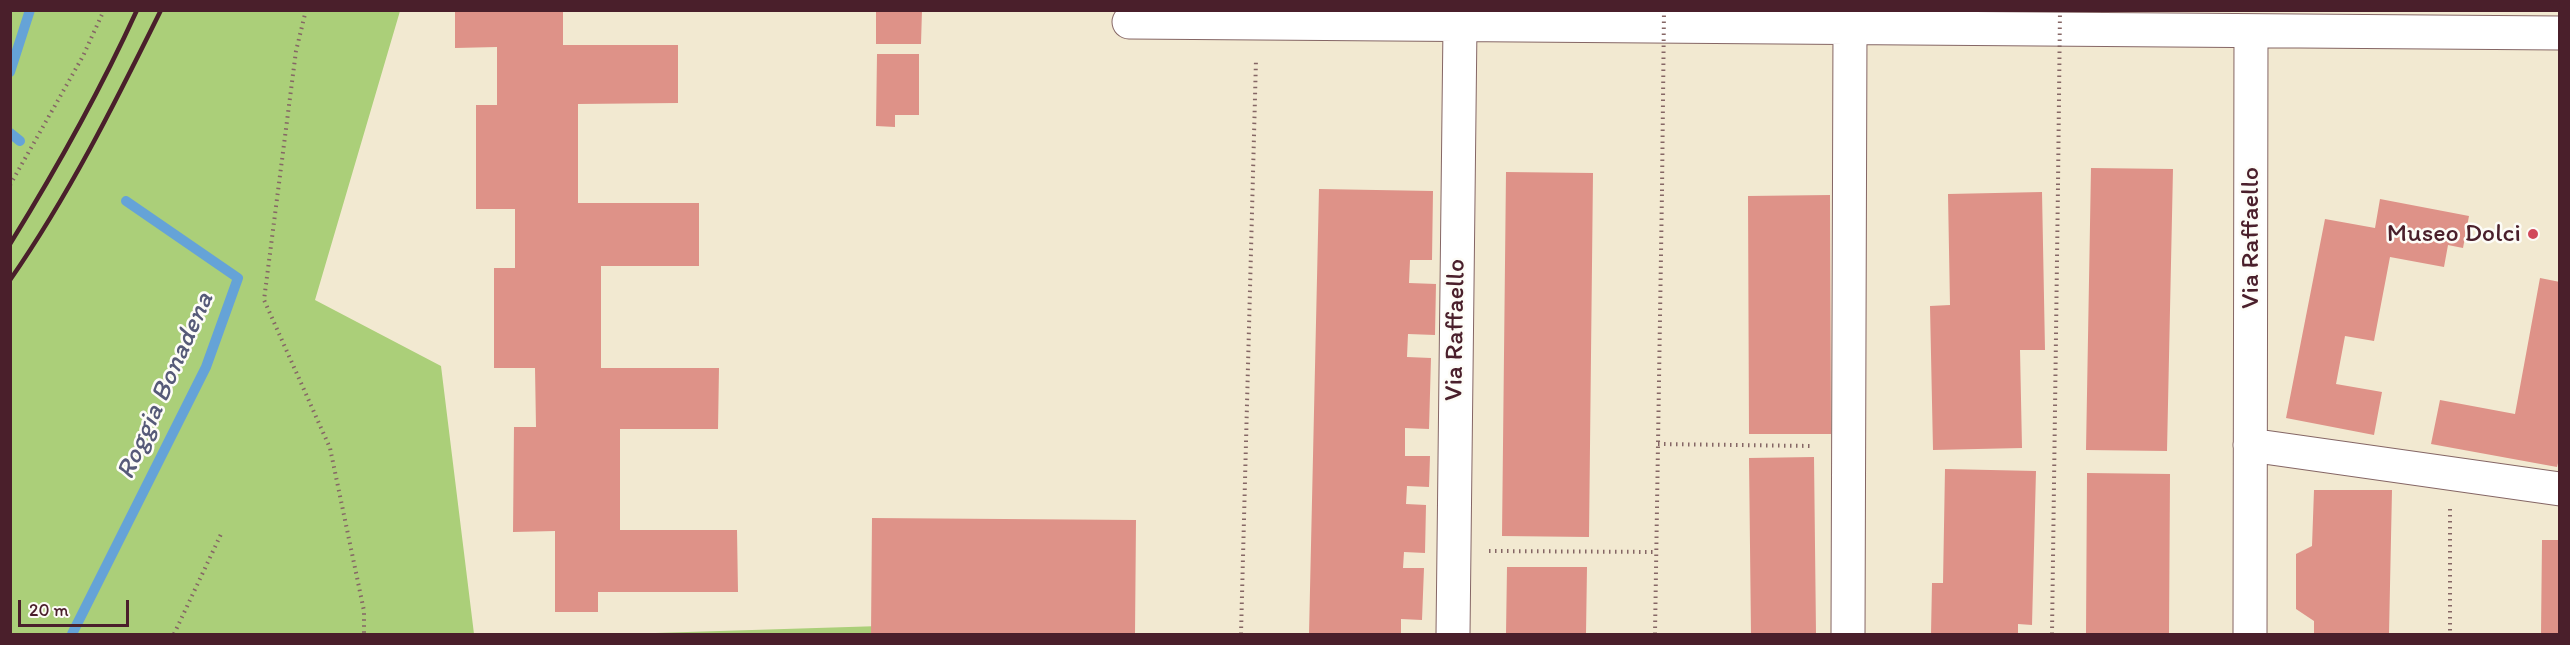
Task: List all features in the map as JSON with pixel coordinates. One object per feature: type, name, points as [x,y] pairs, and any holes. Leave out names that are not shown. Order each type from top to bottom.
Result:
[{"type":"street","points":[[1129,22],[2559,33]]},
{"type":"street","name":"Via Raffaello","points":[[1453,634],[1460,25]]},
{"type":"street","points":[[1848,634],[1850,28]]},
{"type":"street","name":"Via Raffaello","points":[[2250,634],[2251,31]]},
{"type":"street","points":[[2250,445],[2559,489]]},
{"type":"path","points":[[10,184],[83,56],[104,10]]},
{"type":"path","points":[[306,10],[296,51],[264,300],[330,448],[364,611],[364,634]]},
{"type":"path","points":[[1655,634],[1664,10]]},
{"type":"path","points":[[2052,634],[2060,10]]},
{"type":"path","points":[[1240,634],[1257,23]]},
{"type":"path","points":[[1658,444],[1848,446]]},
{"type":"path","points":[[2450,474],[2450,634]]},
{"type":"path","points":[[174,634],[222,532]]},
{"type":"path","points":[[1454,551],[1656,552]]},
{"type":"green space","points":[[10,11],[400,11],[315,300],[441,366],[474,634],[11,634]]},
{"type":"green space","points":[[881,626],[881,634],[623,634]]},
{"type":"building","points":[[455,10],[563,10],[563,45],[678,45],[678,103],[578,104],[578,203],[699,203],[699,266],[601,266],[601,368],[719,368],[718,429],[620,429],[620,530],[737,530],[738,592],[598,592],[598,612],[555,612],[555,531],[513,532],[514,427],[536,427],[535,368],[494,368],[494,268],[515,268],[515,209],[476,209],[476,105],[497,105],[497,47],[455,48]]},
{"type":"building","points":[[876,10],[922,10],[921,44],[876,44]]},
{"type":"building","points":[[877,54],[919,54],[919,115],[895,115],[895,127],[876,126]]},
{"type":"building","points":[[2091,168],[2173,169],[2167,451],[2086,450]]},
{"type":"building","points":[[1506,172],[1593,173],[1589,537],[1502,536]]},
{"type":"building","points":[[1319,189],[1433,191],[1432,260],[1410,260],[1409,283],[1436,284],[1435,335],[1408,334],[1407,357],[1431,358],[1429,429],[1405,428],[1405,456],[1430,456],[1429,487],[1407,486],[1406,504],[1426,505],[1425,553],[1404,552],[1403,568],[1424,568],[1422,620],[1401,619],[1401,634],[1309,634]]},
{"type":"building","points":[[2042,192],[2045,350],[2020,350],[2022,448],[1933,450],[1930,306],[1950,305],[1948,194]]},
{"type":"building","points":[[1830,195],[1831,434],[1749,434],[1748,196]]},
{"type":"building","points":[[2380,199],[2469,216],[2463,248],[2448,245],[2444,267],[2390,257],[2374,341],[2345,336],[2336,384],[2382,392],[2374,435],[2286,418],[2325,219],[2375,228]]},
{"type":"building","points":[[2540,278],[2560,282],[2560,455],[2557,467],[2431,444],[2440,400],[2515,414]]},
{"type":"building","points":[[1814,457],[1816,634],[1751,634],[1749,458]]},
{"type":"building","points":[[1945,469],[2036,471],[2032,625],[2018,624],[2018,634],[1931,634],[1932,583],[1943,583]]},
{"type":"building","points":[[2087,473],[2170,474],[2169,634],[2086,634]]},
{"type":"building","points":[[2314,490],[2392,490],[2389,634],[2314,634],[2314,621],[2296,609],[2296,554],[2312,546]]},
{"type":"building","points":[[872,518],[1136,520],[1135,634],[871,634]]},
{"type":"building","points":[[2542,540],[2560,540],[2560,634],[2541,634]]},
{"type":"building","points":[[1507,567],[1587,567],[1586,634],[1506,634]]},
{"type":"waterway","name":"Roggia Bonadena","points":[[10,72],[30,10]]},
{"type":"waterway","name":"Roggia Bonadena","points":[[10,133],[20,141]]},
{"type":"waterway","name":"Roggia Bonadena","points":[[72,634],[206,367],[238,278],[126,201]]},
{"type":"railway","points":[[10,244],[77,129],[137,10]]},
{"type":"railway","points":[[10,280],[72,182],[161,10]]},
{"type":"place","name":"Museo Dolci","points":[[2533,234]]}]
